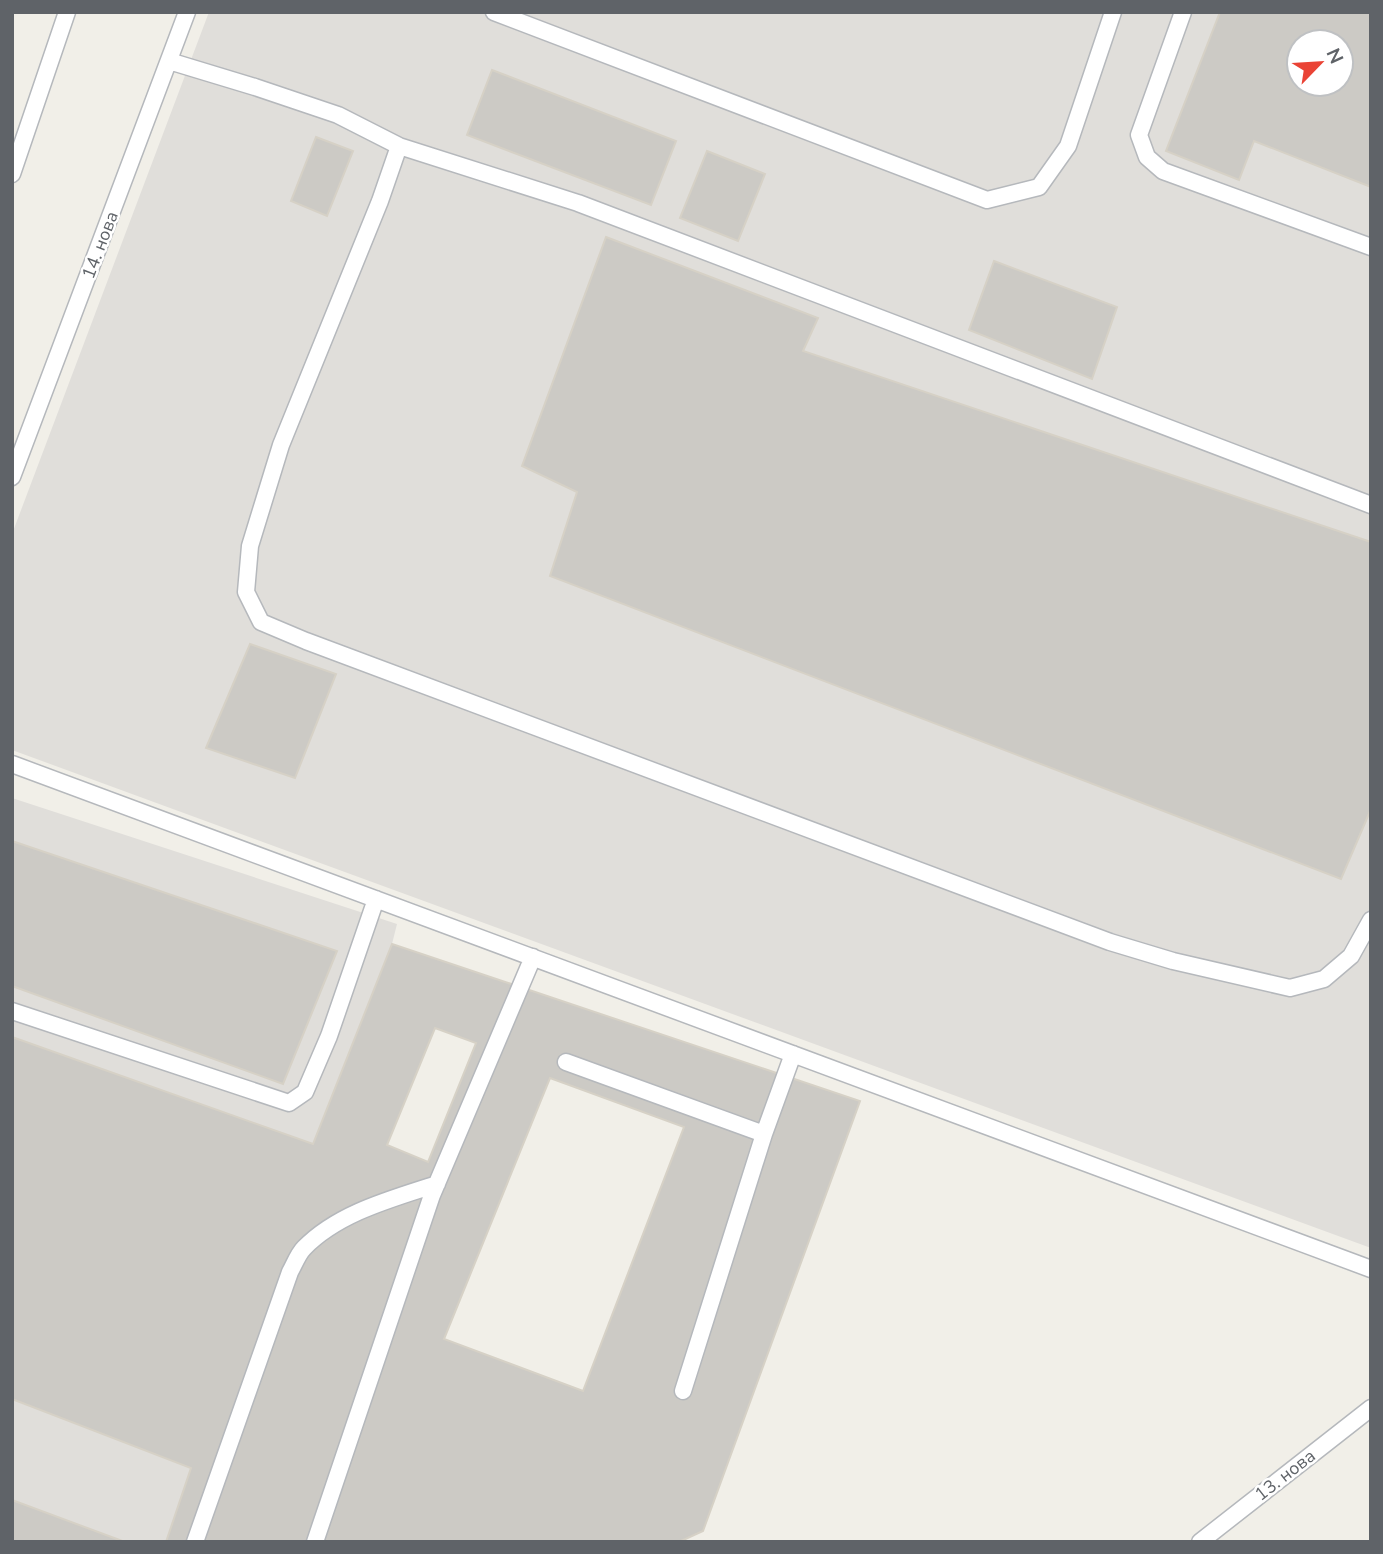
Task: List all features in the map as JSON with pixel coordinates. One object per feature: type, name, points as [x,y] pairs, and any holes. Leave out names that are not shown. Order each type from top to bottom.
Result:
[{"type":"lane","points":[[12,174],[67,12]]},
{"type":"lane","name":"14. нова","points":[[12,477],[187,12]]},
{"type":"lane","points":[[494,12],[987,200],[1039,187],[1068,146],[1113,12]]},
{"type":"lane","points":[[1183,12],[1139,135],[1147,157],[1163,171],[1371,247]]},
{"type":"lane","points":[[169,61],[338,116],[399,146],[578,203],[1371,505]]},
{"type":"lane","points":[[399,146],[380,201],[281,445],[250,546],[246,592],[261,622],[1110,942],[1173,961],[1290,988],[1324,979],[1351,956],[1371,920]]},
{"type":"lane","points":[[12,764],[1371,1269]]},
{"type":"lane","points":[[12,1011],[289,1103],[305,1092],[329,1036],[376,899]]},
{"type":"lane","points":[[315,1542],[436,1184],[533,957]]},
{"type":"lane","points":[[682,1391],[764,1134],[793,1054]]},
{"type":"lane","points":[[566,1062],[764,1134]]},
{"type":"lane","points":[[195,1542],[290,1272],[302,1250],[335,1224],[385,1200],[436,1184]]},
{"type":"lane","name":"13. нова","points":[[1200,1542],[1371,1408]]},
{"type":"shaded area","points":[[209,12],[1371,12],[1371,1248],[12,750],[12,534]]},
{"type":"shaded area","points":[[12,798],[397,924],[392,944],[313,1144],[12,1037]]},
{"type":"shaded area","points":[[12,1399],[191,1468],[166,1542],[12,1542]]},
{"type":"building","points":[[1220,12],[1371,12],[1371,187],[1254,141],[1239,180],[1166,151]]},
{"type":"building","points":[[492,70],[676,141],[651,205],[467,135]]},
{"type":"building","points":[[316,137],[353,151],[327,216],[291,201]]},
{"type":"building","points":[[707,151],[765,174],[738,241],[680,218]]},
{"type":"building","points":[[606,237],[818,318],[803,351],[1371,542],[1371,809],[1341,879],[550,576],[577,492],[522,466]]},
{"type":"building","points":[[994,261],[1117,307],[1092,379],[969,330]]},
{"type":"building","points":[[250,644],[336,674],[295,778],[206,748]]},
{"type":"building","points":[[12,841],[337,951],[283,1084],[12,986]]},
{"type":"building","points":[[392,944],[860,1101],[703,1531],[679,1542],[166,1542],[191,1468],[12,1399],[12,1037],[313,1144]]},
{"type":"building","points":[[435,1028],[476,1043],[428,1162],[387,1145]]},
{"type":"building","points":[[550,1078],[684,1127],[583,1391],[444,1339]]},
{"type":"building","points":[[12,1500],[125,1542],[12,1542]]}]
